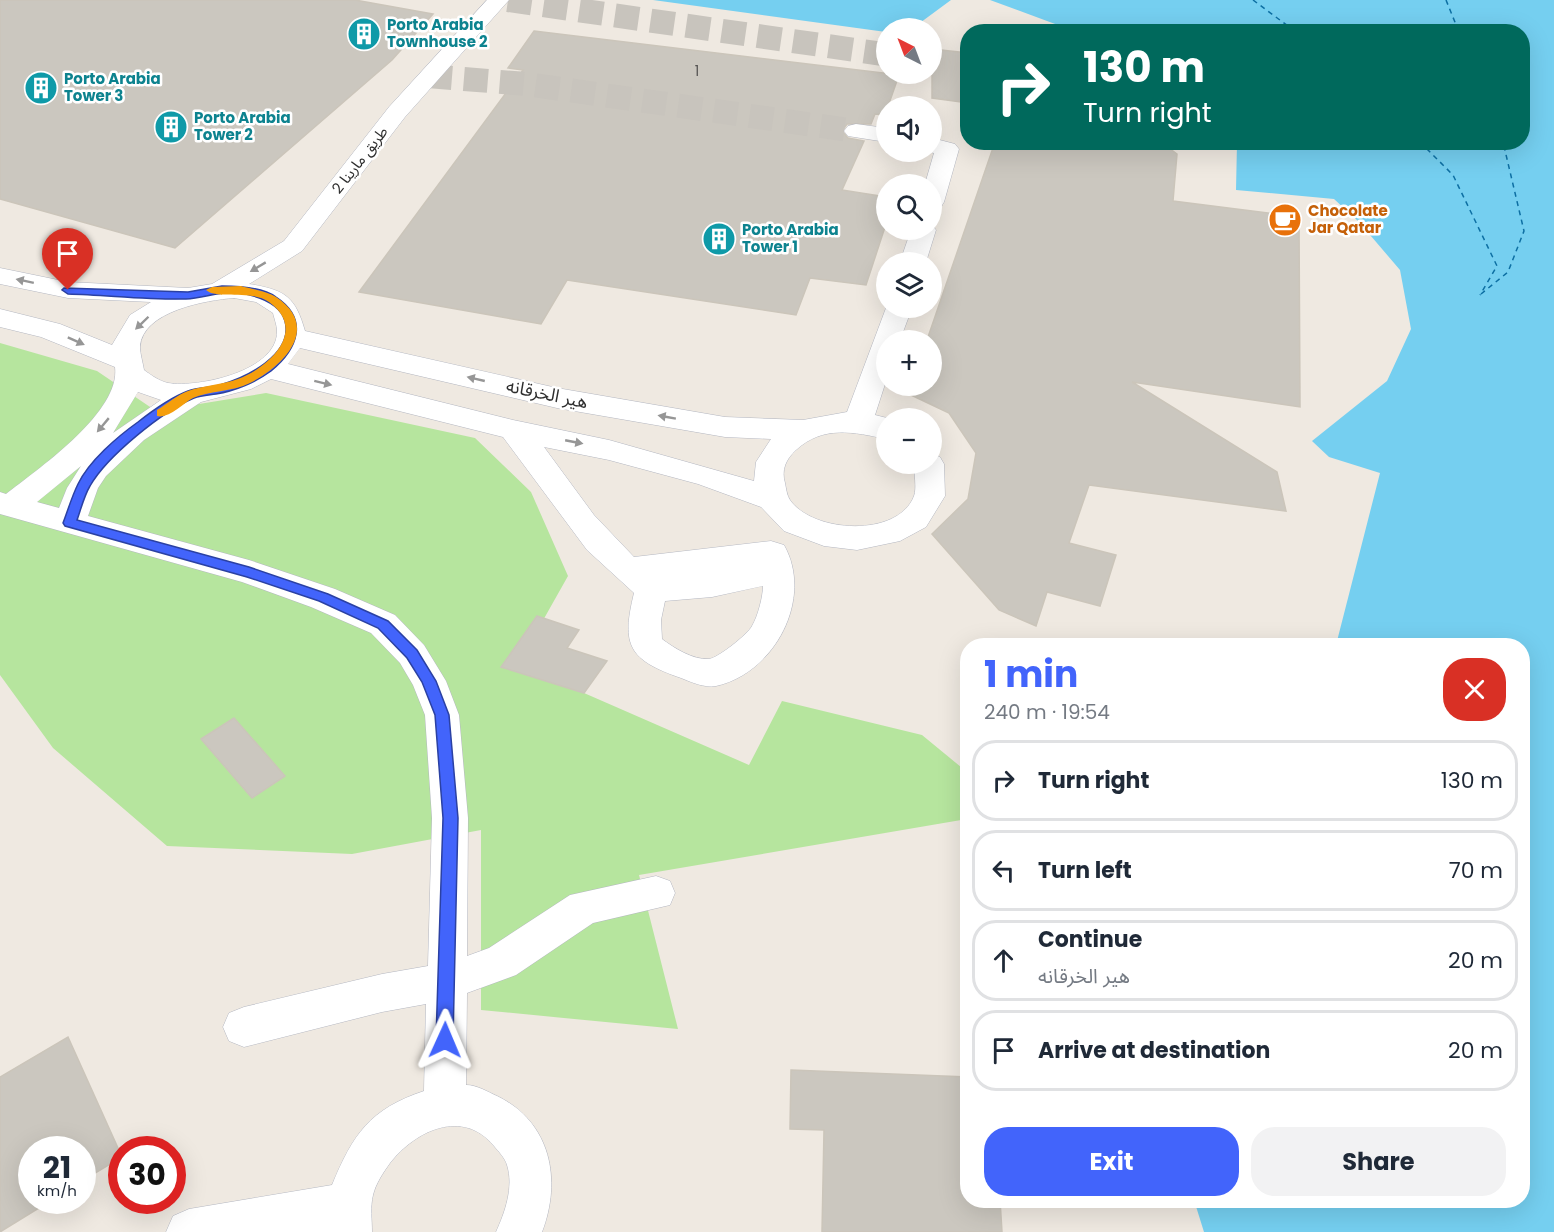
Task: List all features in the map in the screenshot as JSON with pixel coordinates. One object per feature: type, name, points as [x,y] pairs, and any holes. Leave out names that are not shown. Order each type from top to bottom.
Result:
[{"type":"street","name":"طريق مارينا 2","points":[[222,289],[293,246],[428,76],[499,0]]},
{"type":"street","points":[[856,131],[876,134]]},
{"type":"street","name":"طريق مارينا 2","points":[[282,305],[293,246]]},
{"type":"street","points":[[0,276],[68,290],[188,296]]},
{"type":"street","points":[[0,318],[50,330],[127,367],[145,386],[166,392],[192,394],[227,387],[244,381],[266,368],[282,353],[291,337],[292,325],[282,305],[257,293],[222,289],[188,296],[161,307],[139,323],[126,341],[127,367],[117,407],[104,425],[80,450],[6,505]]},
{"type":"street","name":"هير الخرقانه","points":[[291,337],[568,400],[725,427],[806,430]]},
{"type":"street","points":[[266,368],[513,430],[609,450],[706,476],[772,499]]},
{"type":"street","points":[[858,422],[876,372]]},
{"type":"street","points":[[70,523],[84,484],[107,456],[142,425],[192,394]]},
{"type":"street","points":[[876,426],[858,422],[831,423],[806,430],[789,439],[776,452],[768,467],[767,483],[772,499],[784,515],[803,528],[827,536],[853,539],[878,536],[901,528],[919,515],[930,499],[933,481],[931,474]]},
{"type":"street","points":[[513,430],[535,452],[596,543],[639,579],[644,636],[650,648],[665,659],[703,672],[714,673],[734,663],[767,633],[780,588],[775,561]]},
{"type":"street","points":[[6,505],[249,572],[323,598],[383,624],[412,654],[429,681],[442,715],[450,818],[444,1106]]},
{"type":"street","points":[[639,579],[775,561],[803,528]]},
{"type":"street","points":[[244,1027],[382,993],[446,982],[502,962],[584,907],[656,892]]},
{"type":"street","points":[[189,1232],[349,1219],[357,1173],[374,1144],[414,1114],[444,1106],[460,1106],[488,1113],[511,1130],[520,1142],[526,1156],[531,1186],[530,1202],[519,1232]]},
{"type":"green space","points":[[0,343],[97,371],[156,411],[266,393],[475,438],[531,492],[568,576],[515,670],[584,693],[749,765],[782,701],[922,735],[960,766],[960,820],[639,875],[678,1029],[481,1010],[481,830],[352,854],[167,846],[53,748],[0,675]]},
{"type":"water","points":[[653,0],[951,0],[927,18],[876,18],[876,31]]},
{"type":"water","points":[[990,0],[1554,0],[1554,1232],[1204,1232],[1196,1208],[1530,1208],[1530,638],[1338,638],[1380,473],[1329,457],[1312,441],[1387,381],[1411,329],[1400,270],[1359,222],[1334,199],[1236,190],[1237,150],[1530,150],[1530,24],[1055,24]]},
{"type":"building","name":"Porto Arabia Tower 2","points":[[0,0],[355,0],[433,14],[392,60],[175,248],[0,199]]},
{"type":"building","points":[[534,31],[876,72],[876,84],[896,84],[892,96],[876,96],[876,114],[871,124],[847,124],[842,131],[848,138],[864,141],[842,190],[876,195],[876,240],[881,240],[866,285],[810,278],[796,315],[567,280],[541,324],[359,292],[523,70],[508,68]]},
{"type":"building","points":[[942,50],[960,52],[960,102],[942,99],[942,96],[932,96],[932,84],[942,84]]},
{"type":"building","points":[[992,150],[1172,150],[1177,154],[1173,201],[1299,217],[1300,407],[1132,382],[1277,472],[1286,511],[1089,485],[1069,543],[1116,555],[1100,606],[1047,592],[1036,626],[999,610],[932,534],[968,499],[976,453],[949,413],[913,396],[942,396],[942,330],[930,330],[935,318],[942,318],[942,296]]},
{"type":"building","points":[[537,616],[579,630],[567,648],[607,661],[584,693],[501,667]]},
{"type":"building","points":[[234,718],[285,776],[252,798],[201,739]]},
{"type":"building","points":[[68,1037],[113,1136],[108,1136],[108,1165],[96,1173],[96,1136],[18,1136],[18,1214],[29,1214],[0,1232],[0,1077]]},
{"type":"building","points":[[791,1070],[960,1077],[960,1208],[1000,1208],[1002,1232],[822,1232],[824,1130],[790,1129]]},
{"type":"ferry route","points":[[1253,0],[1285,24]]},
{"type":"ferry route","points":[[1446,0],[1456,24]]},
{"type":"ferry route","points":[[1428,150],[1453,175],[1497,266],[1480,295]]},
{"type":"ferry route","points":[[1481,294],[1508,272],[1524,231],[1505,150]]},
{"type":"tunnel","points":[[508,0],[876,53]]},
{"type":"tunnel","points":[[428,76],[526,84],[856,131]]},
{"type":"slow traffic","points":[[161,413],[192,394],[219,390],[244,381],[266,368],[282,353],[291,337],[292,325],[289,315],[282,305],[271,298],[241,290],[212,290]]},
{"type":"place","name":"Porto Arabia Townhouse 2","points":[[364,34]]},
{"type":"place","name":"Porto Arabia Tower 3","points":[[41,88]]},
{"type":"place","name":"Porto Arabia Tower 2","points":[[171,127]]},
{"type":"place","name":"Chocolate Jar Qatar","points":[[1285,220]]},
{"type":"place","name":"Porto Arabia Tower 1","points":[[719,239]]},
{"type":"route","points":[[68,290],[188,296],[222,289],[241,290],[271,298],[282,305],[289,315],[292,325],[291,337],[282,353],[266,368],[244,381],[219,390],[192,394],[142,425],[107,456],[84,484],[70,523],[249,572],[323,598],[383,624],[412,654],[429,681],[442,715],[450,818],[445,1040]]}]
